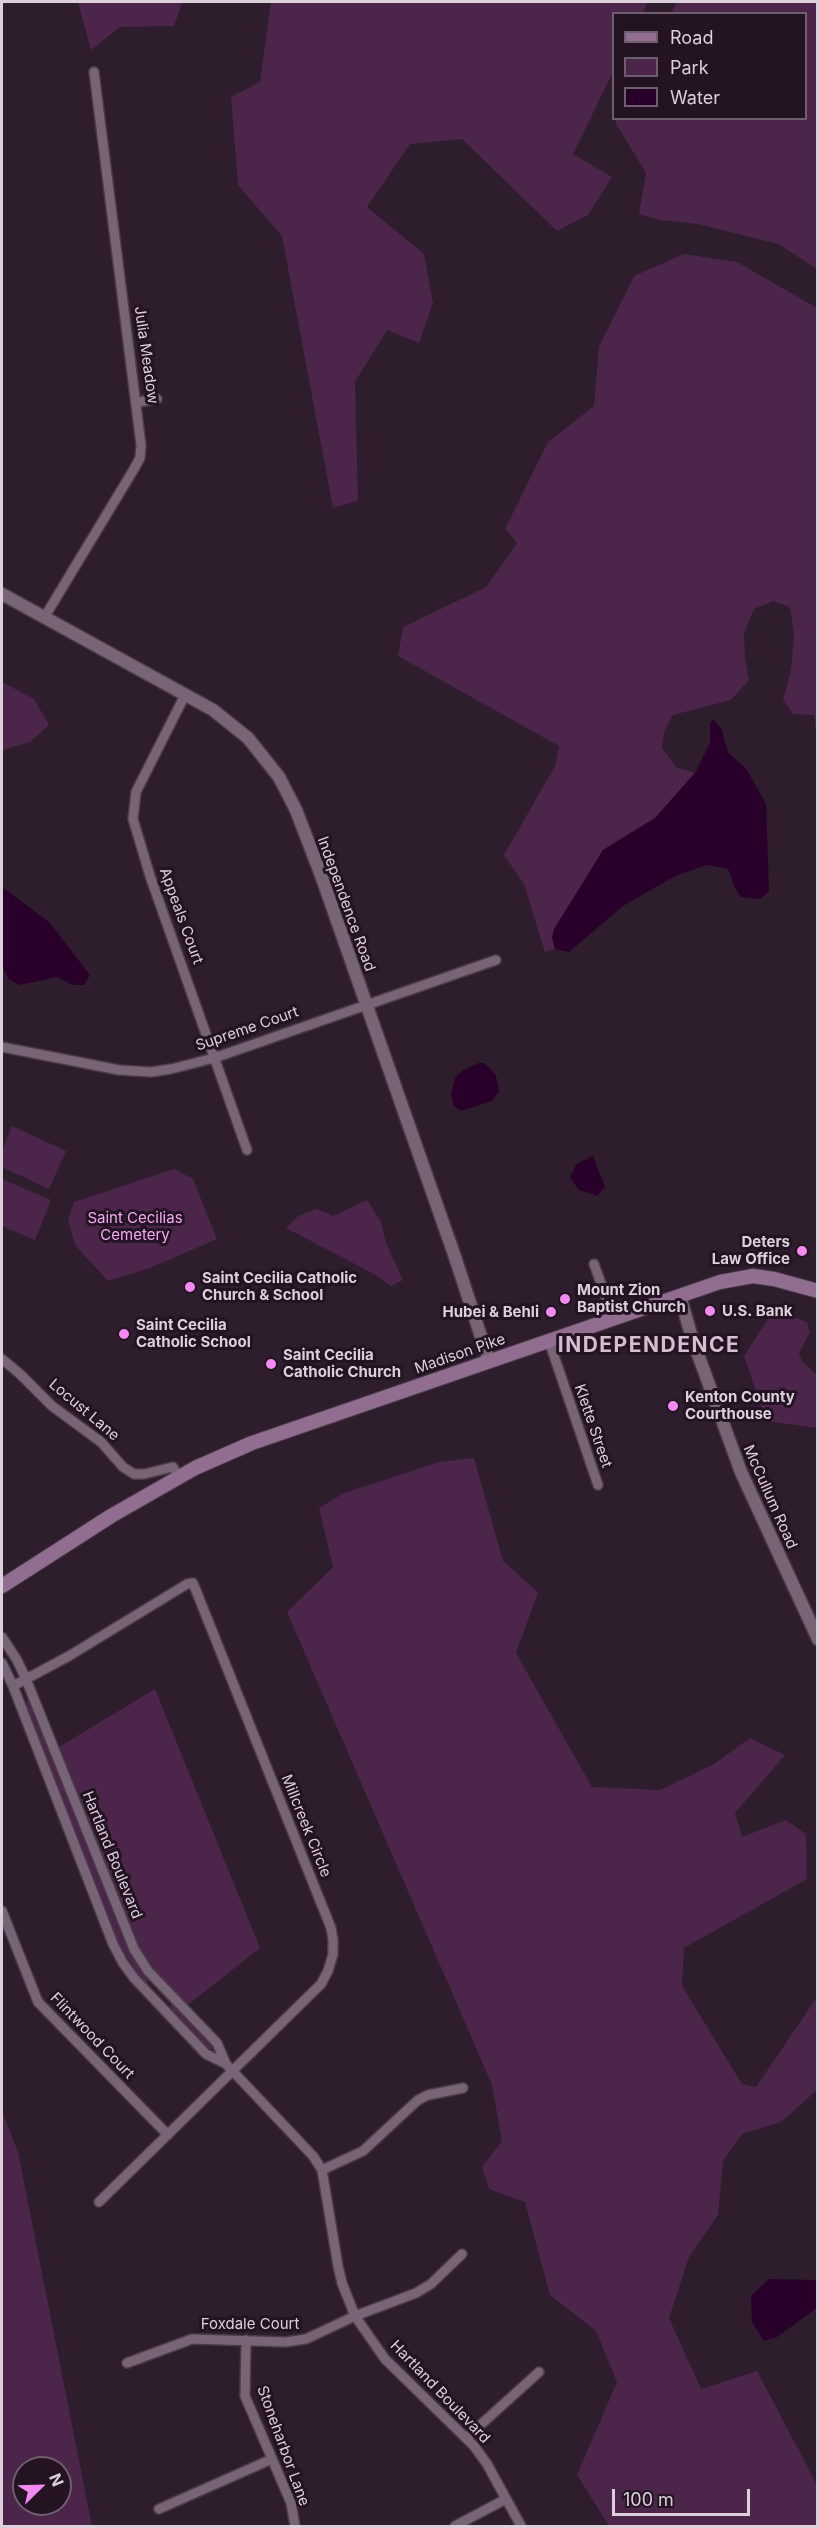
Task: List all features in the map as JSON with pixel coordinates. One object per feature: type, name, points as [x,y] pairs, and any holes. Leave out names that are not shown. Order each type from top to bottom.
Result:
[{"type":"main road","name":"Madison Pike","points":[[2,1586],[111,1516],[179,1477],[219,1456],[252,1443],[720,1282],[753,1276],[818,1291]]},
{"type":"street","name":"Julia Meadow","points":[[45,618],[140,458],[138,402],[94,72]]},
{"type":"street","points":[[138,402],[156,399]]},
{"type":"street","name":"Independence Road","points":[[2,594],[213,710],[248,738],[279,777],[300,821],[366,1004],[489,1361]]},
{"type":"street","name":"Appeals Court","points":[[185,695],[136,792],[133,819],[150,876],[248,1150]]},
{"type":"street","name":"Supreme Court","points":[[2,1047],[119,1070],[152,1072],[171,1069],[214,1058],[496,960]]},
{"type":"street","points":[[594,1263],[614,1319]]},
{"type":"street","name":"McCullum Road","points":[[680,1296],[692,1338],[741,1472],[818,1639]]},
{"type":"street","name":"Klette Street","points":[[549,1341],[598,1485]]},
{"type":"street","name":"Locust Lane","points":[[2,1359],[52,1406],[101,1442],[123,1467],[134,1474],[144,1474],[173,1467],[179,1477]]},
{"type":"street","name":"Millcreek Circle","points":[[13,1686],[69,1656],[187,1584],[193,1583],[331,1928],[333,1954],[321,1984],[99,2202]]},
{"type":"street","name":"Hartland Boulevard","points":[[2,1637],[26,1679],[134,1949],[148,1971],[217,2043],[226,2064],[293,2132],[322,2170],[338,2266],[342,2283],[356,2316],[385,2359],[466,2438],[487,2464],[521,2526]]},
{"type":"street","name":"Hartland Boulevard","points":[[2,1663],[113,1944],[123,1963],[134,1978],[206,2054],[226,2064]]},
{"type":"street","name":"Flintwood Court","points":[[2,1911],[38,2002],[168,2135]]},
{"type":"street","points":[[322,2170],[363,2151],[418,2100],[428,2095],[463,2088]]},
{"type":"street","name":"Foxdale Court","points":[[127,2363],[192,2340],[286,2342],[306,2339],[356,2316],[416,2293],[431,2284],[462,2254]]},
{"type":"street","name":"Stoneharbor Lane","points":[[246,2340],[246,2396],[291,2503],[295,2526]]},
{"type":"street","points":[[466,2438],[539,2372]]},
{"type":"street","points":[[159,2509],[272,2459]]},
{"type":"street","points":[[455,2526],[506,2499]]},
{"type":"green space","points":[[78,2],[182,2],[174,26],[120,27],[91,50]]},
{"type":"green space","points":[[271,2],[648,2],[643,12],[612,12],[612,74],[573,154],[612,177],[588,215],[557,231],[462,139],[410,144],[367,207],[424,254],[433,303],[419,343],[387,330],[355,382],[358,501],[333,508],[282,236],[238,185],[231,97],[260,82]]},
{"type":"green space","points":[[677,2],[817,2],[817,269],[778,244],[698,224],[660,220],[639,214],[646,173],[615,122],[616,120],[807,120],[807,12],[672,12]]},
{"type":"green space","points":[[684,254],[737,262],[817,308],[817,742],[814,715],[793,714],[783,700],[791,670],[794,635],[790,607],[773,601],[754,609],[744,633],[749,680],[731,700],[673,715],[664,732],[662,748],[676,767],[695,773],[655,818],[603,850],[552,937],[555,949],[545,952],[524,884],[504,855],[555,766],[559,746],[398,656],[403,627],[486,587],[517,543],[505,529],[548,442],[594,406],[599,346],[634,276]]},
{"type":"green space","points":[[2,682],[34,699],[49,725],[30,742],[2,750]]},
{"type":"green space","points":[[12,1126],[66,1151],[49,1189],[2,1167],[2,1150]]},
{"type":"green space","name":"Saint Cecilias Cemetery","points":[[174,1169],[193,1179],[217,1239],[150,1268],[108,1281],[75,1245],[68,1219],[74,1202]]},
{"type":"green space","points":[[2,1179],[51,1200],[35,1240],[2,1226]]},
{"type":"green space","points":[[367,1200],[381,1222],[386,1243],[403,1280],[391,1286],[374,1274],[286,1228],[298,1216],[317,1209],[333,1216]]},
{"type":"green space","points":[[791,1316],[807,1322],[810,1332],[799,1353],[802,1361],[817,1375],[817,1428],[766,1421],[744,1356],[768,1319]]},
{"type":"green space","points":[[474,1458],[503,1561],[538,1592],[516,1653],[592,1787],[660,1790],[714,1764],[750,1738],[785,1755],[735,1813],[742,1837],[786,1820],[806,1834],[807,1879],[684,1948],[682,1986],[742,2084],[756,2087],[817,1997],[817,2090],[781,2122],[742,2134],[723,2161],[718,2215],[689,2257],[669,2318],[701,2389],[757,2371],[817,2485],[817,2526],[609,2526],[577,2475],[617,2382],[596,2331],[550,2295],[525,2202],[489,2189],[482,2167],[502,2141],[492,2085],[287,1612],[333,1567],[319,1508],[344,1493],[439,1462]]},
{"type":"green space","points":[[155,1689],[260,1948],[184,2008],[134,1949],[54,1750]]},
{"type":"green space","points":[[28,1700],[31,1701],[119,1925],[128,1945],[149,1977],[148,1983],[144,1982],[136,1971],[117,1940],[25,1705]]},
{"type":"green space","points":[[171,2004],[174,2004],[214,2046],[213,2049],[208,2049],[170,2010]]},
{"type":"green space","points":[[2,2111],[18,2152],[92,2526],[2,2526]]},
{"type":"water","points":[[713,719],[721,728],[728,752],[747,770],[766,804],[769,891],[760,899],[741,897],[728,869],[707,865],[675,876],[623,906],[569,952],[555,949],[552,937],[554,929],[603,850],[655,818],[695,773],[710,743],[710,724]]},
{"type":"water","points":[[2,887],[49,922],[90,975],[84,985],[73,985],[57,977],[19,985],[9,979],[2,967]]},
{"type":"water","points":[[484,1063],[496,1076],[499,1091],[492,1101],[461,1111],[454,1106],[451,1095],[455,1078],[462,1071]]},
{"type":"water","points":[[593,1156],[605,1187],[597,1196],[579,1190],[570,1178],[576,1164]]},
{"type":"water","points":[[769,2279],[817,2280],[817,2308],[777,2337],[764,2341],[752,2322],[751,2296]]},
{"type":"place","name":"Deters Law Office","points":[[802,1251]]},
{"type":"place","name":"Saint Cecilia Catholic Church & School","points":[[190,1287]]},
{"type":"place","name":"Mount Zion Baptist Church","points":[[565,1299]]},
{"type":"place","name":"U.S. Bank","points":[[710,1311]]},
{"type":"place","name":"Hubei & Behli","points":[[551,1312]]},
{"type":"place","name":"Saint Cecilia Catholic School","points":[[124,1334]]},
{"type":"place","name":"Saint Cecilia Catholic Church","points":[[271,1364]]},
{"type":"place","name":"Kenton County Courthouse","points":[[673,1406]]},
{"type":"district","name":"INDEPENDENCE","points":[[649,1346]]}]
